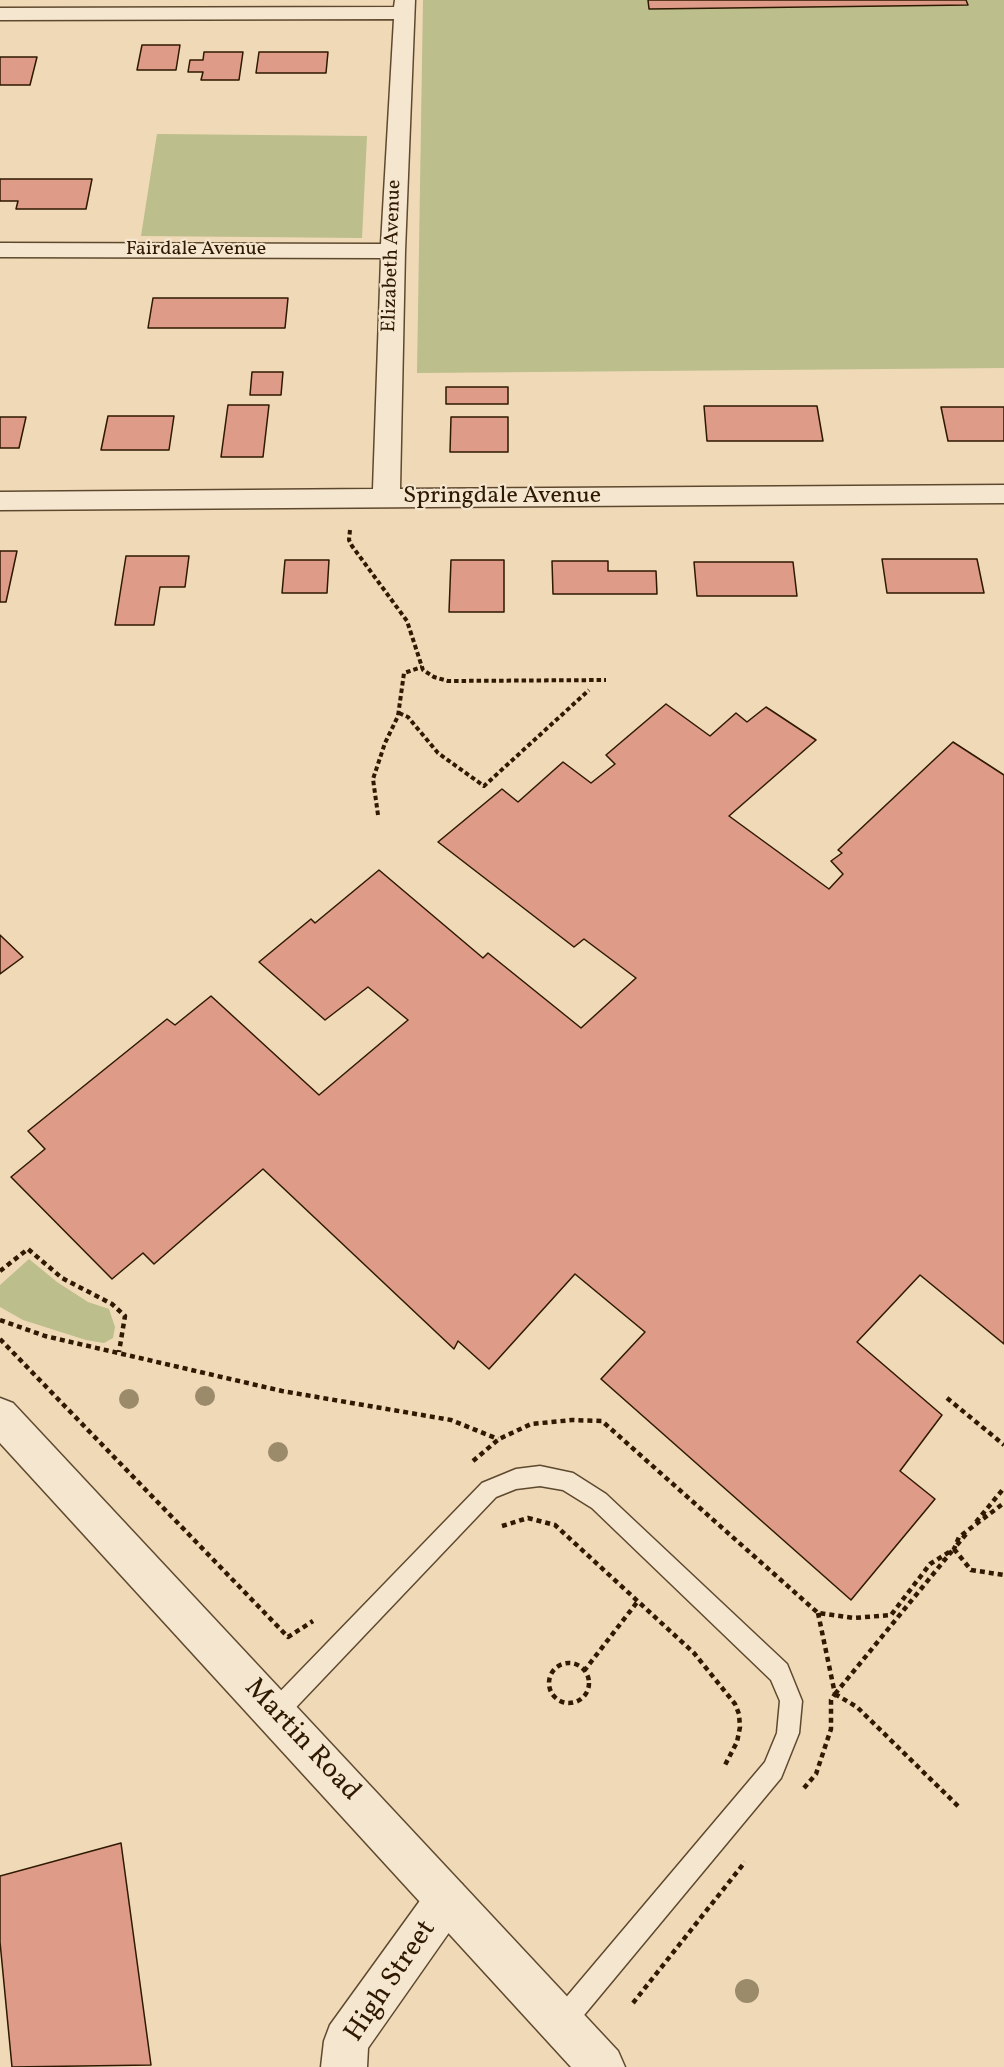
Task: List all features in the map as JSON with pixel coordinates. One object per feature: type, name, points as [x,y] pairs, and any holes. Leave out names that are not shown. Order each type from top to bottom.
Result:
[{"type":"street","points":[[0,14],[404,7]]},
{"type":"street","name":"Elizabeth Avenue","points":[[386,499],[393,251],[404,7]]},
{"type":"street","name":"Fairdale Avenue","points":[[0,250],[393,251]]},
{"type":"street","name":"Springdale Avenue","points":[[0,501],[1004,494]]},
{"type":"street","name":"Martin Road","points":[[0,1416],[602,2067]]},
{"type":"street","name":"High Street","points":[[344,2067],[346,2041],[447,1899]]},
{"type":"lane","points":[[275,1713],[489,1490],[516,1479],[540,1476],[566,1480],[599,1502],[779,1672],[791,1701],[788,1733],[773,1770],[561,2023]]},
{"type":"path","points":[[351,499],[349,540],[407,621],[422,667],[434,677],[448,681],[606,680]]},
{"type":"path","points":[[378,815],[373,779],[385,743],[399,713],[404,673],[422,667]]},
{"type":"path","points":[[399,713],[408,717],[438,753],[484,786],[589,690]]},
{"type":"path","points":[[0,1271],[28,1249],[62,1278],[112,1304],[125,1316],[119,1353]]},
{"type":"path","points":[[0,1320],[45,1336],[282,1391],[451,1420],[499,1439]]},
{"type":"path","points":[[947,1398],[1004,1445]]},
{"type":"path","points":[[824,1709],[1004,1488]]},
{"type":"path","points":[[495,1529],[528,1518],[555,1525],[694,1653],[735,1704],[740,1727],[725,1765]]},
{"type":"path","points":[[954,1549],[971,1570],[1004,1575]]},
{"type":"path","points":[[584,1671],[638,1601]]},
{"type":"path","points":[[571,1663],[584,1671],[588,1686],[582,1699],[568,1704],[551,1692],[550,1682],[556,1668],[571,1663]]},
{"type":"path","points":[[835,1694],[857,1707],[960,1808]]},
{"type":"green space","points":[[423,0],[1004,0],[1004,368],[417,373]]},
{"type":"green space","points":[[157,134],[367,136],[362,238],[141,236]]},
{"type":"green space","points":[[29,1259],[57,1282],[88,1302],[109,1309],[115,1327],[113,1338],[104,1343],[86,1340],[23,1320],[0,1307],[0,1285]]},
{"type":"building","points":[[648,0],[966,0],[968,5],[649,9]]},
{"type":"building","points":[[142,45],[180,45],[176,70],[137,70]]},
{"type":"building","points":[[204,52],[243,52],[239,80],[201,80],[203,72],[188,72],[190,60],[203,60]]},
{"type":"building","points":[[259,52],[328,52],[326,73],[256,73]]},
{"type":"building","points":[[0,57],[37,57],[30,85],[0,85]]},
{"type":"building","points":[[0,179],[92,179],[86,209],[16,209],[18,201],[0,201]]},
{"type":"building","points":[[153,298],[288,298],[285,328],[148,328]]},
{"type":"building","points":[[252,372],[283,372],[281,395],[250,395]]},
{"type":"building","points":[[446,387],[508,387],[508,404],[446,404]]},
{"type":"building","points":[[228,405],[269,405],[263,457],[221,457]]},
{"type":"building","points":[[704,406],[817,406],[823,441],[707,441]]},
{"type":"building","points":[[941,407],[1004,407],[1004,441],[948,441]]},
{"type":"building","points":[[108,416],[174,416],[169,450],[101,450]]},
{"type":"building","points":[[0,417],[26,417],[19,448],[0,448]]},
{"type":"building","points":[[451,417],[508,417],[508,452],[450,452]]},
{"type":"building","points":[[0,551],[17,551],[6,602],[0,602]]},
{"type":"building","points":[[126,556],[189,556],[185,587],[160,587],[154,625],[115,625]]},
{"type":"building","points":[[882,559],[977,559],[984,593],[887,593]]},
{"type":"building","points":[[285,560],[329,560],[327,593],[282,593]]},
{"type":"building","points":[[451,560],[504,560],[504,612],[449,612]]},
{"type":"building","points":[[552,561],[608,561],[608,571],[656,571],[657,594],[553,594]]},
{"type":"building","points":[[694,562],[793,562],[797,596],[697,596]]},
{"type":"building","points":[[666,704],[710,736],[736,713],[747,722],[766,707],[816,740],[729,816],[829,889],[843,874],[831,861],[842,853],[838,850],[953,742],[1004,775],[1004,1344],[920,1275],[857,1342],[942,1415],[900,1471],[935,1499],[851,1600],[601,1379],[645,1332],[575,1274],[489,1369],[458,1341],[454,1349],[263,1169],[154,1264],[143,1253],[112,1279],[11,1177],[45,1149],[28,1131],[167,1019],[175,1025],[211,996],[319,1095],[408,1020],[368,987],[325,1020],[259,962],[311,919],[315,923],[379,870],[483,958],[488,953],[581,1028],[636,978],[584,939],[574,947],[438,842],[502,789],[518,802],[563,762],[591,783],[615,764],[606,755]]},
{"type":"building","points":[[0,935],[23,957],[0,974]]},
{"type":"building","points":[[121,1843],[151,2065],[12,2067],[0,1942],[0,1876]]}]
